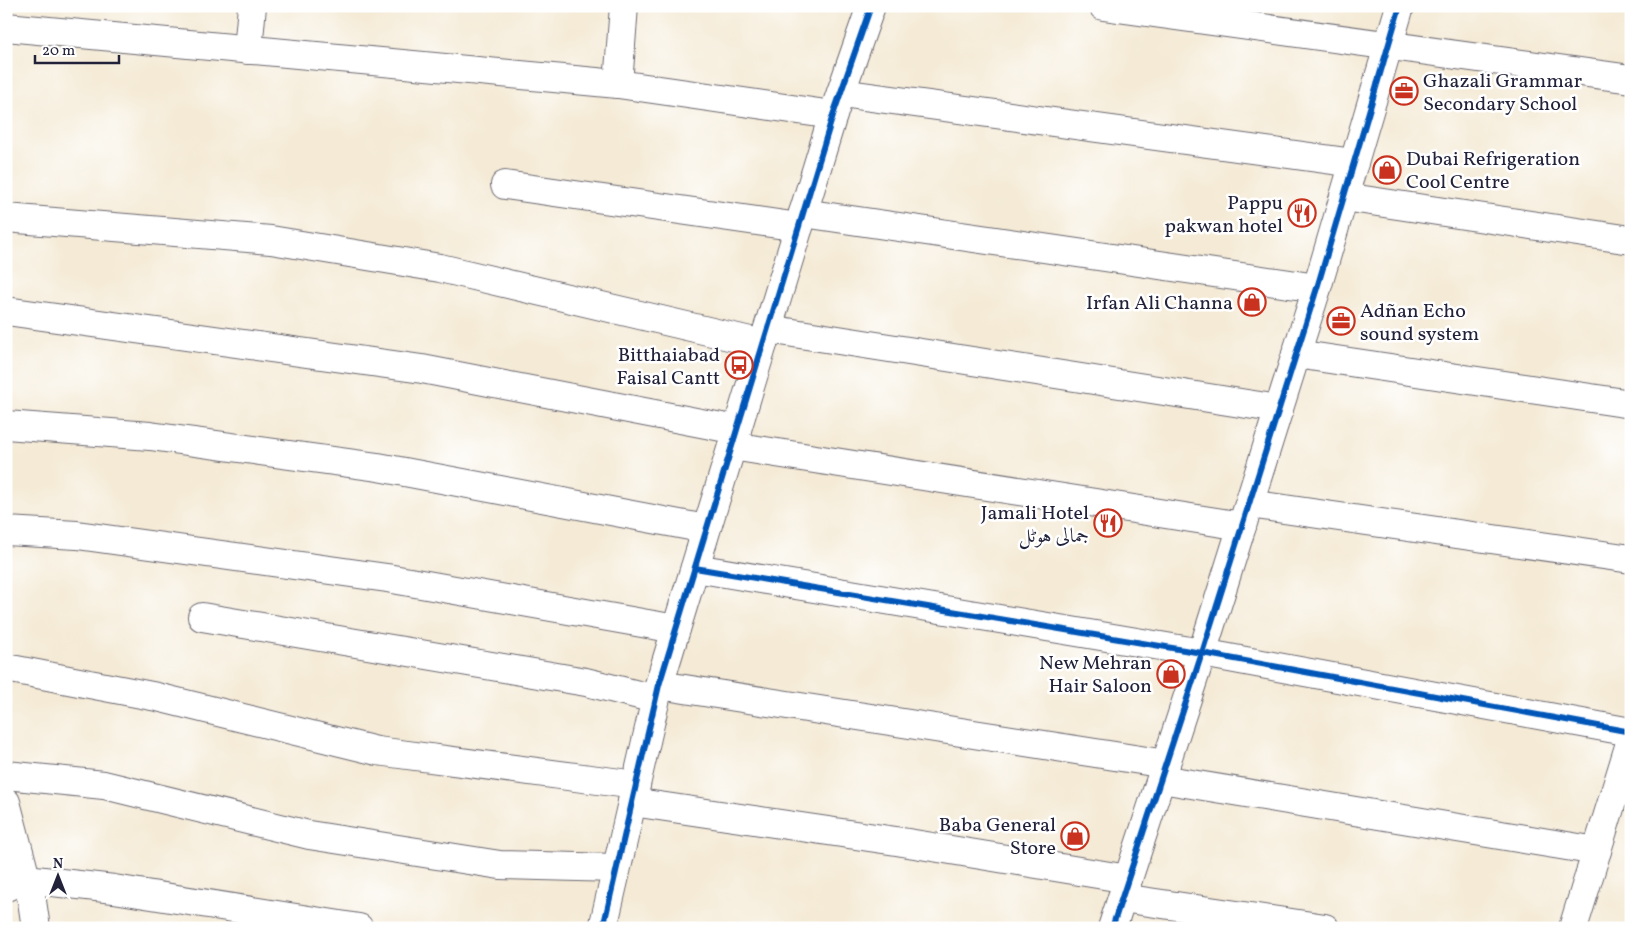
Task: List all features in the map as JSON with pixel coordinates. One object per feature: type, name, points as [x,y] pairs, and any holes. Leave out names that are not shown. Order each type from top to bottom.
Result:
[{"type":"street","points":[[248,50],[252,6]]},
{"type":"street","points":[[618,84],[624,6]]},
{"type":"street","points":[[603,928],[657,692],[837,104],[871,6]]},
{"type":"street","points":[[1104,6],[1631,79]]},
{"type":"street","points":[[1112,928],[1202,653],[1317,288],[1400,6]]},
{"type":"street","points":[[6,26],[837,104],[1354,163]]},
{"type":"street","points":[[505,184],[801,220],[1317,288]]},
{"type":"street","points":[[1344,196],[1631,240]]},
{"type":"street","points":[[6,218],[271,240],[440,268],[765,336],[1279,409]]},
{"type":"street","points":[[6,311],[422,369],[734,438],[1246,515],[1631,559]]},
{"type":"street","points":[[1296,354],[1631,404]]},
{"type":"street","points":[[6,425],[150,436],[378,467],[706,529]]},
{"type":"street","points":[[6,531],[77,535],[387,578],[676,629]]},
{"type":"street","points":[[695,568],[1202,653],[1631,732]]},
{"type":"street","points":[[202,617],[586,682],[1164,771],[1597,851]]},
{"type":"street","points":[[6,668],[157,697],[377,751],[896,840],[1325,928]]},
{"type":"street","points":[[1573,928],[1597,851],[1621,808],[1631,740]]},
{"type":"street","points":[[6,774],[104,785],[309,835],[500,865],[616,868]]},
{"type":"street","points":[[6,802],[16,883],[36,928]]},
{"type":"street","points":[[16,883],[114,888],[359,928]]},
{"type":"cycle path","points":[[603,928],[659,685],[833,115],[871,6]]},
{"type":"cycle path","points":[[1112,928],[1202,653],[1317,288],[1400,6]]},
{"type":"cycle path","points":[[695,568],[1202,653],[1631,732]]},
{"type":"place","name":"Ghazali Grammar Secondary School","points":[[1404,91]]},
{"type":"place","name":"Dubai Refrigeration Cool Centre","points":[[1387,170]]},
{"type":"place","name":"Pappu pakwan hotel","points":[[1302,213]]},
{"type":"place","name":"Irfan Ali Channa","points":[[1252,302]]},
{"type":"place","name":"Adñan Echo sound system","points":[[1341,321]]},
{"type":"place","name":"Bitthaiabad Faisal Cantt","points":[[739,365]]},
{"type":"place","name":"Jamali Hotel جمالی ہوٹل","points":[[1108,523]]},
{"type":"place","name":"New Mehran Hair Saloon","points":[[1171,674]]},
{"type":"place","name":"Baba General Store","points":[[1075,836]]}]
